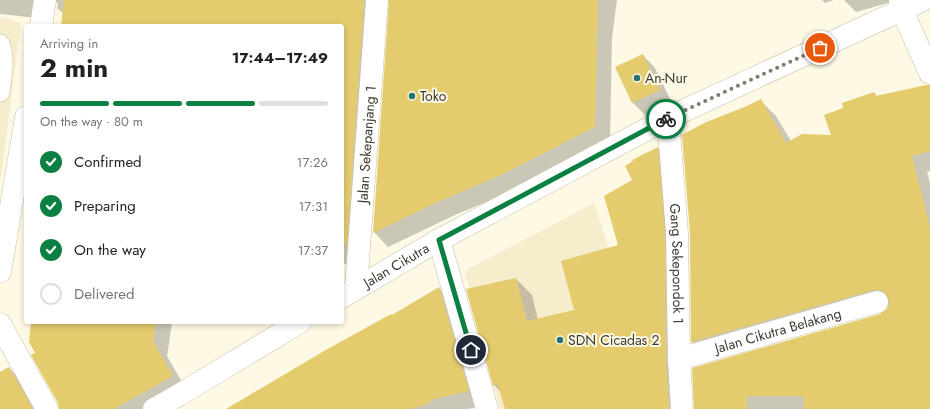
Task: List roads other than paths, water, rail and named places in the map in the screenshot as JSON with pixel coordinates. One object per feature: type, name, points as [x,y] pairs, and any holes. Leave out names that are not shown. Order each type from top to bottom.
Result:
[{"type":"street","points":[[41,24],[45,0]]},
{"type":"street","name":"Jalan Sekepanjang 1","points":[[349,292],[378,0]]},
{"type":"street","name":"Jalan Cikutra","points":[[349,292],[439,240],[668,118],[901,5],[923,0]]},
{"type":"street","points":[[901,5],[930,73]]},
{"type":"street","name":"Gang Sekepondok 1","points":[[668,118],[677,233],[679,358],[682,409]]},
{"type":"street","points":[[0,272],[24,129]]},
{"type":"street","points":[[439,240],[487,409]]},
{"type":"street","name":"Jalan Cikutra Belakang","points":[[679,358],[877,302]]},
{"type":"street","points":[[0,324],[47,409]]},
{"type":"street","points":[[154,409],[297,324]]},
{"type":"lane","points":[[0,44],[4,56],[0,92]]},
{"type":"place","name":"An-Nur","points":[[637,78]]},
{"type":"place","name":"Toko","points":[[412,96]]},
{"type":"place","name":"SDN Cicadas 2","points":[[560,340]]}]
